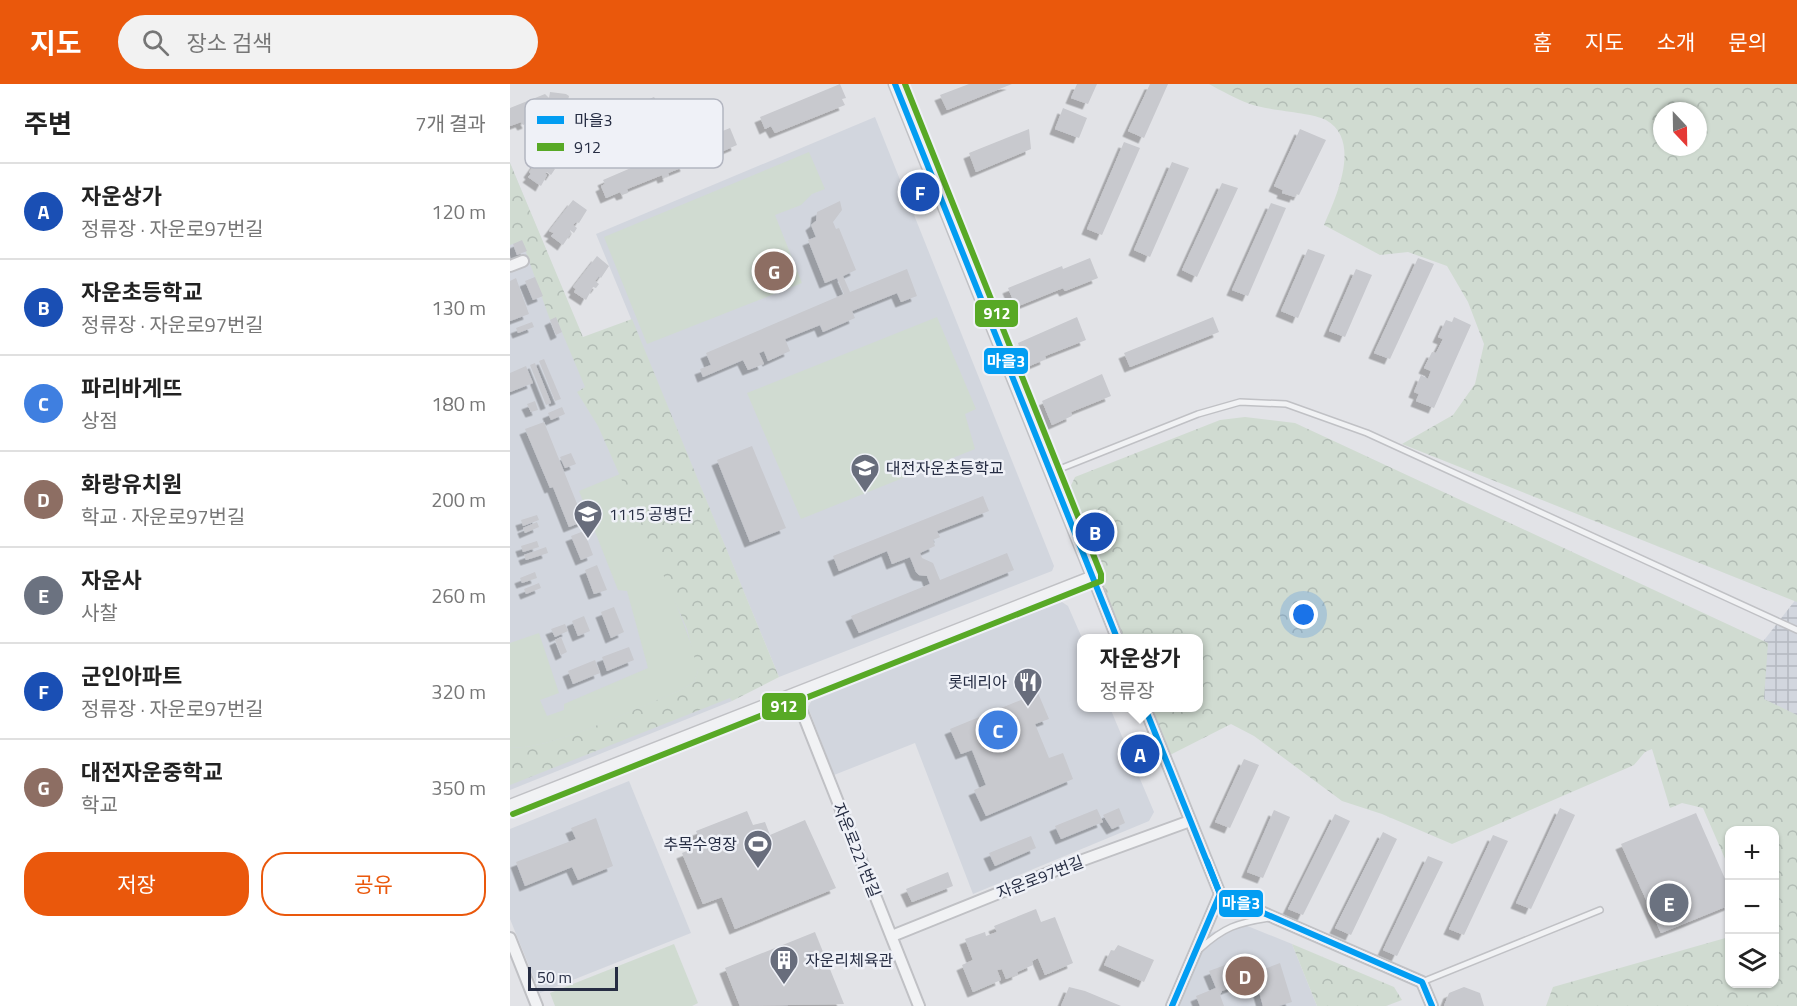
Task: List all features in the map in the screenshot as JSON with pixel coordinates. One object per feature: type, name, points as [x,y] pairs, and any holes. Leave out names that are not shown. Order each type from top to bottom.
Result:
[{"type":"street","points":[[895,84],[1116,634]]},
{"type":"street","points":[[510,266],[523,261]]},
{"type":"street","points":[[510,806],[1093,577]]},
{"type":"street","name":"자운로221번길","points":[[795,694],[919,1006]]},
{"type":"street","points":[[1147,712],[1220,894],[1422,982],[1432,1006]]},
{"type":"street","name":"자운로97번길","points":[[892,936],[1060,868],[1190,820]]},
{"type":"street","points":[[1172,1006],[1220,894]]},
{"type":"street","points":[[510,938],[537,1006]]},
{"type":"lane","points":[[1051,472],[1198,414],[1240,402],[1286,404],[1367,433],[1797,630]]},
{"type":"lane","points":[[1422,982],[1600,910]]},
{"type":"lane","points":[[1192,956],[1218,933],[1237,923],[1273,917]]},
{"type":"shaded area","points":[[875,117],[1054,566],[1052,571],[779,677],[596,234]]},
{"type":"shaded area","name":"1115 공병단","points":[[510,163],[732,701],[510,790]]},
{"type":"shaded area","points":[[1797,598],[1797,781],[1726,689]]},
{"type":"shaded area","points":[[1062,602],[1068,606],[1080,634],[1077,634],[1077,712],[1112,712],[1154,812],[1149,821],[973,894],[915,743],[834,775],[808,707],[813,698]]},
{"type":"shaded area","points":[[629,781],[691,933],[540,993],[510,919],[510,829]]},
{"type":"shaded area","points":[[1245,925],[1292,944],[1317,1006],[1172,1006],[1203,939],[1213,932]]},
{"type":"green space","points":[[1209,84],[1797,84],[1797,602],[1402,444],[1453,415],[1475,384],[1484,344],[1468,302],[1447,266],[1408,252],[1380,255],[1324,225],[1343,171],[1345,156],[1343,142],[1337,129],[1319,117],[1250,104]]},
{"type":"green space","points":[[809,152],[825,189],[812,194],[801,205],[775,215],[802,283],[647,344],[604,237]]},
{"type":"green space","points":[[510,163],[583,337],[632,319],[779,677],[732,701],[730,698],[510,785],[510,747],[546,743],[594,726],[681,690],[694,682],[698,671],[687,629],[598,426],[577,392],[585,387],[556,318],[550,320],[522,241],[510,245]]},
{"type":"green space","points":[[937,317],[976,409],[965,414],[975,449],[801,519],[747,393]]},
{"type":"green space","points":[[1245,417],[1295,423],[1768,643],[1764,699],[1797,715],[1797,1006],[1546,1006],[1553,987],[1725,938],[1725,988],[1779,988],[1779,826],[1725,826],[1725,859],[1703,808],[1682,803],[1670,808],[1652,749],[1645,752],[1634,765],[1452,844],[1382,814],[1342,801],[1254,736],[1231,724],[1168,756],[1151,712],[1203,712],[1203,634],[1121,634],[1067,494],[1075,477],[1220,420]]},
{"type":"green space","points":[[620,474],[665,574],[696,657],[698,671],[694,682],[681,690],[570,736],[526,747],[510,747],[510,643],[539,633],[559,693],[540,700],[547,716],[564,710],[564,704],[648,668],[627,591],[618,590],[579,491]]},
{"type":"green space","points":[[674,944],[698,1003],[692,1006],[555,1006],[550,993]]},
{"type":"green space","points":[[1292,944],[1394,987],[1402,1000],[1386,1006],[1317,1006]]},
{"type":"building","points":[[840,84],[846,98],[842,99],[845,105],[775,133],[771,126],[765,129],[760,117]]},
{"type":"building","points":[[969,84],[1012,84],[947,110],[940,95]]},
{"type":"building","points":[[1077,84],[1097,84],[1088,104],[1071,98]]},
{"type":"building","points":[[1150,84],[1168,84],[1144,138],[1128,131]]},
{"type":"building","points":[[550,92],[569,96],[568,99],[532,99],[545,94],[549,98]]},
{"type":"building","points":[[525,102],[525,124],[521,122],[510,126],[510,108]]},
{"type":"building","points":[[1063,108],[1087,118],[1079,138],[1055,129]]},
{"type":"building","points":[[730,128],[737,145],[723,151],[723,131]]},
{"type":"building","points":[[1029,129],[1031,149],[976,172],[969,153]]},
{"type":"building","points":[[1300,129],[1326,140],[1299,195],[1296,194],[1295,197],[1282,193],[1283,190],[1274,186]]},
{"type":"building","points":[[1124,142],[1140,148],[1102,235],[1087,229]]},
{"type":"building","points":[[1172,162],[1189,168],[1150,257],[1134,250]]},
{"type":"building","points":[[532,168],[555,169],[551,175],[547,172],[545,174],[547,175],[541,186],[528,177],[531,174],[529,172]]},
{"type":"building","points":[[631,168],[681,168],[668,173],[669,176],[663,178],[662,175],[627,189],[628,193],[622,195],[620,192],[606,198],[601,186],[605,184],[603,180]]},
{"type":"building","points":[[1222,183],[1238,188],[1197,277],[1182,270]]},
{"type":"building","points":[[573,200],[587,210],[579,223],[576,222],[573,225],[577,228],[574,233],[570,230],[571,233],[563,245],[551,236],[554,233],[549,231]]},
{"type":"building","points":[[840,201],[842,210],[833,222],[836,229],[839,228],[856,270],[843,276],[850,292],[907,269],[917,296],[901,302],[897,293],[852,311],[855,318],[823,332],[820,325],[785,339],[790,351],[768,361],[764,351],[759,353],[764,364],[748,370],[743,360],[703,377],[700,369],[711,365],[706,353],[844,294],[837,278],[825,283],[808,240],[816,237],[811,225],[816,221],[817,212]]},
{"type":"building","points":[[1271,203],[1286,208],[1248,296],[1232,290]]},
{"type":"building","points":[[522,240],[527,251],[517,255],[513,244]]},
{"type":"building","points":[[1308,249],[1325,255],[1298,318],[1281,311]]},
{"type":"building","points":[[597,256],[609,266],[601,278],[599,276],[595,281],[599,284],[596,288],[593,287],[586,300],[574,292],[576,289],[573,287]]},
{"type":"building","points":[[1090,258],[1098,278],[1065,291],[1063,288],[1016,307],[1008,288],[1062,266],[1063,269]]},
{"type":"building","points":[[1418,258],[1434,264],[1390,359],[1374,353]]},
{"type":"building","points":[[1356,269],[1372,275],[1345,337],[1329,331]]},
{"type":"building","points":[[535,277],[543,296],[533,300],[525,281]]},
{"type":"building","points":[[516,278],[529,314],[510,321],[510,281]]},
{"type":"building","points":[[556,317],[562,332],[556,335],[550,320]]},
{"type":"building","points":[[1077,317],[1086,340],[1045,356],[1046,359],[1027,367],[1018,343]]},
{"type":"building","points":[[1213,317],[1219,332],[1130,367],[1124,353]]},
{"type":"building","points":[[1454,317],[1471,325],[1434,408],[1416,401],[1419,394],[1414,392],[1421,375],[1428,379],[1431,371],[1424,368],[1432,352],[1436,353],[1443,339],[1438,337],[1446,320],[1452,322]]},
{"type":"building","points":[[532,322],[534,327],[518,333],[516,328]]},
{"type":"building","points":[[544,359],[561,399],[555,401],[539,361]]},
{"type":"building","points":[[535,363],[551,403],[546,405],[530,365]]},
{"type":"building","points":[[526,366],[533,383],[510,392],[510,373]]},
{"type":"building","points":[[1102,374],[1111,396],[1071,412],[1072,416],[1052,425],[1042,401]]},
{"type":"building","points":[[535,401],[538,410],[531,412],[527,404]]},
{"type":"building","points":[[562,407],[565,414],[551,420],[548,413]]},
{"type":"building","points":[[544,422],[584,521],[569,527],[525,429]]},
{"type":"building","points":[[752,446],[786,528],[750,542],[717,460]]},
{"type":"building","points":[[571,453],[576,464],[565,468],[560,457]]},
{"type":"building","points":[[983,496],[989,511],[937,531],[940,537],[933,540],[935,546],[920,553],[922,558],[933,563],[940,580],[1007,553],[1014,570],[859,633],[851,616],[930,584],[927,576],[916,572],[910,557],[892,564],[887,551],[839,571],[833,556]]},
{"type":"building","points":[[537,515],[539,520],[523,526],[521,520]]},
{"type":"building","points":[[537,522],[539,527],[525,533],[523,528]]},
{"type":"building","points":[[584,531],[593,555],[581,560],[571,536]]},
{"type":"building","points":[[537,541],[539,547],[523,552],[521,546]]},
{"type":"building","points":[[546,547],[548,553],[526,560],[524,555]]},
{"type":"building","points":[[597,565],[607,590],[594,594],[585,570]]},
{"type":"building","points":[[535,572],[537,578],[522,583],[520,578]]},
{"type":"building","points":[[539,583],[541,588],[526,594],[524,589]]},
{"type":"building","points":[[614,607],[624,632],[611,638],[601,612]]},
{"type":"building","points":[[584,616],[590,631],[578,636],[572,621]]},
{"type":"building","points":[[565,624],[568,631],[555,637],[551,629]]},
{"type":"building","points":[[561,637],[567,652],[561,655],[555,640]]},
{"type":"building","points":[[629,647],[634,660],[607,671],[602,657]]},
{"type":"building","points":[[595,660],[600,673],[573,684],[568,671]]},
{"type":"building","points":[[1038,693],[1049,719],[1035,724],[1049,758],[1063,753],[1073,779],[986,816],[974,790],[986,785],[972,750],[961,754],[950,729]]},
{"type":"building","points":[[1244,759],[1259,765],[1230,828],[1215,822]]},
{"type":"building","points":[[1119,808],[1125,823],[1112,829],[1103,815]]},
{"type":"building","points":[[1560,808],[1575,815],[1531,909],[1516,903]]},
{"type":"building","points":[[1097,809],[1103,822],[1061,839],[1055,826]]},
{"type":"building","points":[[1274,810],[1290,817],[1263,878],[1247,872]]},
{"type":"building","points":[[747,811],[753,825],[765,822],[770,835],[805,820],[836,888],[735,929],[722,897],[703,904],[682,853],[702,845],[696,831]]},
{"type":"building","points":[[1696,813],[1725,879],[1725,907],[1661,933],[1621,844]]},
{"type":"building","points":[[1335,814],[1350,821],[1303,915],[1288,909]]},
{"type":"building","points":[[596,818],[613,866],[578,880],[572,867],[525,886],[516,862],[576,839],[571,828]]},
{"type":"building","points":[[1383,832],[1397,839],[1351,935],[1335,928]]},
{"type":"building","points":[[1493,835],[1508,841],[1464,935],[1449,929]]},
{"type":"building","points":[[1031,836],[1036,848],[995,866],[989,853]]},
{"type":"building","points":[[1428,856],[1443,862],[1397,956],[1383,950]]},
{"type":"building","points":[[948,872],[953,886],[912,902],[906,889]]},
{"type":"building","points":[[1036,909],[1041,922],[1055,917],[1073,963],[1045,975],[1038,958],[1032,961],[1033,965],[1006,979],[1002,969],[997,970],[1001,980],[973,992],[962,965],[973,960],[965,939],[985,932],[986,936],[997,932],[994,926]]},
{"type":"building","name":"자운리체육관","points":[[815,932],[844,1004],[740,1006],[725,968]]},
{"type":"building","points":[[1118,945],[1154,960],[1144,982],[1104,965],[1111,950],[1114,951]]},
{"type":"building","points":[[1247,957],[1254,973],[1280,963],[1292,1002],[1279,1006],[1263,1006],[1256,981],[1252,979],[1222,991],[1220,995],[1224,1006],[1200,1006],[1196,996],[1216,988],[1209,971]]},
{"type":"building","points":[[1069,987],[1085,991],[1121,1006],[1061,1006]]},
{"type":"building","points":[[1464,987],[1480,993],[1484,1006],[1444,1006],[1449,993]]},
{"type":"transit line","name":"마을3","points":[[895,84],[1115,634]]},
{"type":"transit line","name":"912","points":[[513,814],[1101,581],[1101,574],[905,84]]},
{"type":"transit line","name":"마을3","points":[[1147,712],[1220,894],[1422,982],[1432,1006]]},
{"type":"transit line","name":"마을3","points":[[1172,1006],[1220,894],[1207,861]]},
{"type":"place","name":"군인아파트","points":[[920,192]]},
{"type":"place","name":"대전자운중학교","points":[[774,271]]},
{"type":"place","name":"대전자운초등학교","points":[[865,494]]},
{"type":"place","name":"자운초등학교","points":[[1095,532]]},
{"type":"place","name":"1115 공병단","points":[[588,540]]},
{"type":"place","name":"롯데리아","points":[[1028,708]]},
{"type":"place","name":"파리바게뜨","points":[[998,730]]},
{"type":"place","name":"자운상가","points":[[1140,754]]},
{"type":"place","name":"추목수영장","points":[[758,870]]},
{"type":"place","name":"자운사","points":[[1669,903]]},
{"type":"place","name":"화랑유치원","points":[[1245,976]]},
{"type":"place","name":"자운리체육관","points":[[784,986]]}]
